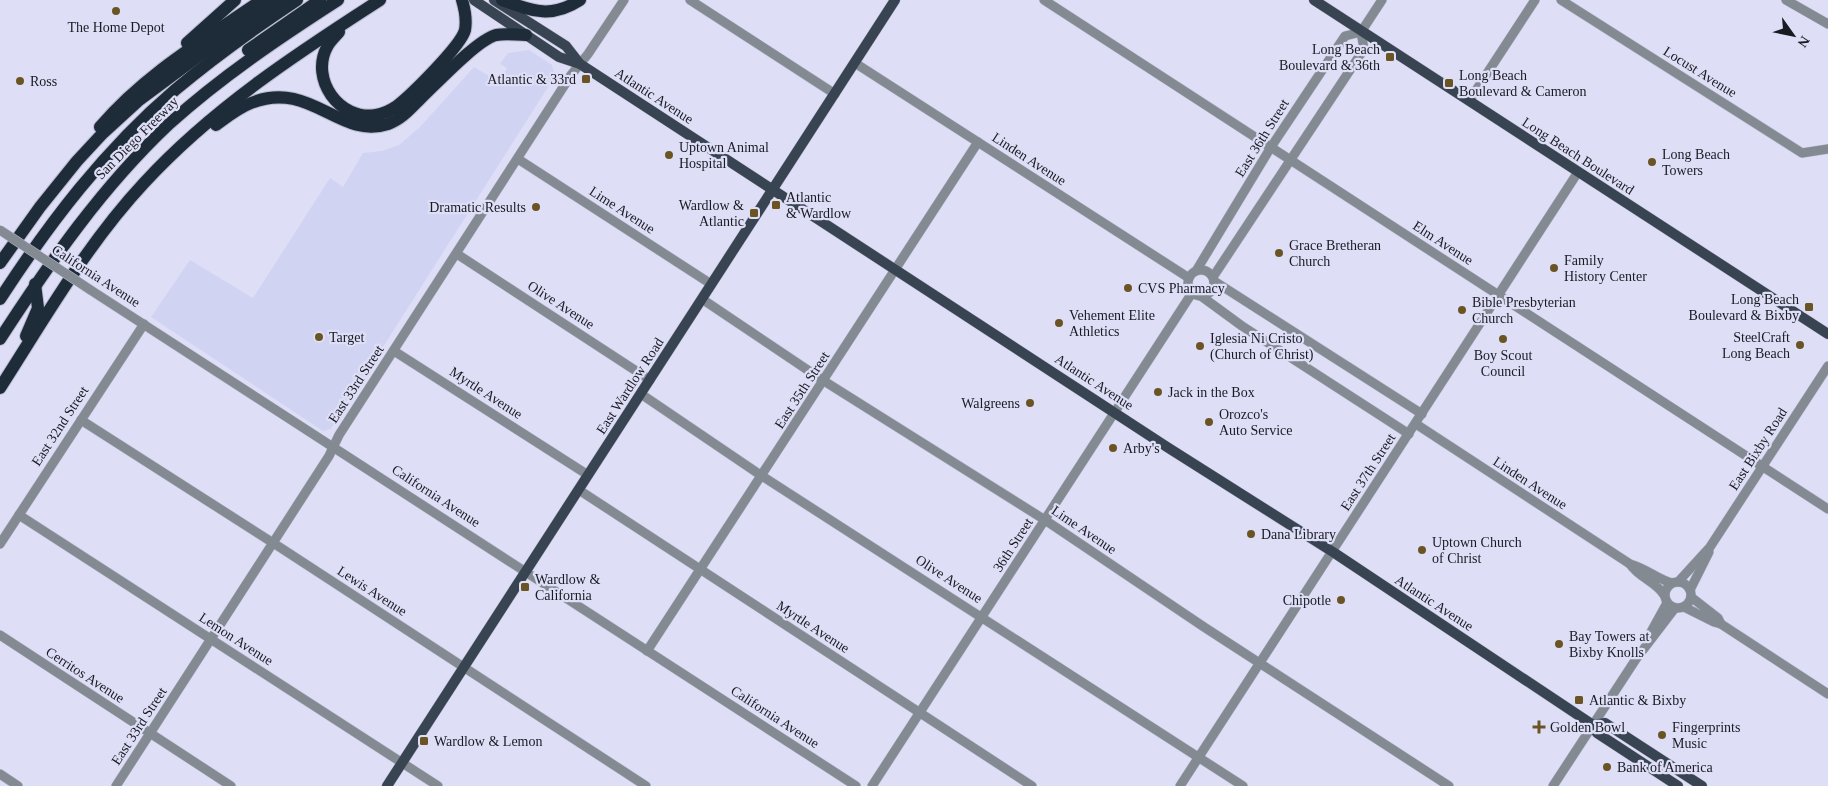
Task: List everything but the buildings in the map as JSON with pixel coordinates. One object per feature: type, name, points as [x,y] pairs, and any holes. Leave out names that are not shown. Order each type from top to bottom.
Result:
[{"type":"highway","points":[[175,59],[184,45],[235,0]]},
{"type":"highway","points":[[77,161],[89,140],[136,89],[175,59],[262,0]]},
{"type":"highway","points":[[0,263],[40,207],[77,161],[103,133],[138,101],[270,5],[291,0]]},
{"type":"highway","name":"San Diego Freeway","points":[[0,299],[59,214],[114,149],[176,90],[264,22],[297,0]]},
{"type":"highway","points":[[264,22],[278,22],[312,0]]},
{"type":"highway","points":[[0,324],[65,229],[105,179],[137,144],[169,113],[218,72],[272,32],[320,0]]},
{"type":"highway","name":"San Diego Freeway","points":[[0,339],[36,284],[102,194],[169,125],[209,90],[249,60],[338,0]]},
{"type":"highway","points":[[375,3],[330,42],[326,48],[322,65],[326,88],[335,100],[354,113],[369,115],[384,112],[396,106],[457,45],[465,31],[466,22],[462,0]]},
{"type":"highway","points":[[502,0],[532,11],[546,12],[565,9],[580,0]]},
{"type":"highway","points":[[0,388],[100,236],[143,184],[167,159],[195,132],[246,91],[375,3]]},
{"type":"highway","points":[[167,159],[242,106],[267,98],[295,98],[316,106],[347,122],[362,126],[388,124],[409,110],[479,43],[505,34],[526,35]]},
{"type":"highway","points":[[8,375],[38,308],[36,284]]},
{"type":"main road","name":"Atlantic Avenue","points":[[474,0],[559,57],[580,64],[1333,552],[1593,725],[1597,733],[1678,786]]},
{"type":"main road","name":"Atlantic Avenue","points":[[494,0],[566,46],[580,64]]},
{"type":"main road","name":"East Wardlow Road","points":[[387,786],[896,0]]},
{"type":"main road","name":"Long Beach Boulevard","points":[[1314,0],[1828,334]]},
{"type":"main road","name":"Atlantic Avenue","points":[[1593,725],[1605,723],[1696,784]]},
{"type":"street","name":"East 33rd Street","points":[[116,786],[324,464],[571,75],[588,54],[624,0]]},
{"type":"street","points":[[690,0],[835,94]]},
{"type":"street","name":"Elm Avenue","points":[[1044,0],[1828,509]]},
{"type":"street","points":[[1197,295],[1209,293],[1214,286],[1213,279],[1364,49],[1362,32],[1382,0]]},
{"type":"street","points":[[1469,101],[1535,0]]},
{"type":"street","name":"Locust Avenue","points":[[1561,0],[1802,153],[1828,149]]},
{"type":"street","points":[[1786,0],[1828,24]]},
{"type":"street","name":"East 36th Street","points":[[1196,271],[1271,147],[1345,36],[1362,32]]},
{"type":"street","name":"Linden Avenue","points":[[855,63],[1189,278]]},
{"type":"street","name":"East 35th Street","points":[[647,651],[978,142]]},
{"type":"street","name":"Lime Avenue","points":[[518,159],[711,284]]},
{"type":"street","name":"East 37th Street","points":[[1180,786],[1578,172]]},
{"type":"street","name":"California Avenue","points":[[0,230],[856,786]]},
{"type":"street","name":"Olive Avenue","points":[[457,254],[650,380]]},
{"type":"street","points":[[1408,434],[1197,295],[1188,286],[1189,278],[1196,271],[1207,272],[1213,279],[1422,414]]},
{"type":"street","name":"36th Street","points":[[872,786],[1115,412],[1197,295]]},
{"type":"street","name":"Lime Avenue","points":[[702,299],[824,381],[1045,520],[1204,627],[1261,662],[1449,786]]},
{"type":"street","name":"East 32nd Street","points":[[0,544],[144,324]]},
{"type":"street","name":"Myrtle Avenue","points":[[394,351],[588,476]]},
{"type":"street","name":"East Bixby Road","points":[[1710,546],[1708,556],[1696,574],[1690,593],[1690,602],[1673,604],[1667,587],[1675,583],[1710,546],[1828,366]]},
{"type":"street","name":"Olive Avenue","points":[[640,394],[762,476],[1242,786]]},
{"type":"street","name":"Lewis Avenue","points":[[81,420],[646,786]]},
{"type":"street","name":"Linden Avenue","points":[[1416,424],[1630,564]]},
{"type":"street","name":"Myrtle Avenue","points":[[579,490],[700,571],[921,712],[1032,786]]},
{"type":"street","name":"Lemon Avenue","points":[[19,515],[438,786]]},
{"type":"street","points":[[1630,564],[1641,567],[1665,582],[1686,584],[1690,593],[1718,618],[1721,624]]},
{"type":"street","points":[[1630,564],[1641,576],[1661,590],[1673,604],[1721,624],[1828,694]]},
{"type":"street","points":[[1553,786],[1646,645],[1651,632],[1673,604]]},
{"type":"street","name":"Cerritos Avenue","points":[[0,635],[231,786]]},
{"type":"street","points":[[0,774],[18,786]]},
{"type":"shaded area","points":[[529,50],[552,65],[555,76],[331,429],[323,431],[151,317],[190,260],[253,298],[330,178],[343,187],[363,153],[382,151],[399,145],[420,127],[474,67],[499,82],[507,68],[500,64],[508,53]]},
{"type":"place","name":"The Home Depot","points":[[116,11]]},
{"type":"place","name":"Long Beach Boulevard & 36th","points":[[1390,57]]},
{"type":"place","name":"Atlantic & 33rd","points":[[586,79]]},
{"type":"place","name":"Ross","points":[[20,81]]},
{"type":"place","name":"Long Beach Boulevard & Cameron","points":[[1449,83]]},
{"type":"place","name":"Uptown Animal Hospital","points":[[669,155]]},
{"type":"place","name":"Long Beach Towers","points":[[1652,162]]},
{"type":"place","name":"Atlantic & Wardlow","points":[[776,205]]},
{"type":"place","name":"Dramatic Results","points":[[536,207]]},
{"type":"place","name":"Wardlow & Atlantic","points":[[754,213]]},
{"type":"place","name":"Grace Bretheran Church","points":[[1279,253]]},
{"type":"place","name":"Family History Center","points":[[1554,268]]},
{"type":"place","name":"CVS Pharmacy","points":[[1128,288]]},
{"type":"place","name":"Long Beach Boulevard & Bixby","points":[[1809,307]]},
{"type":"place","name":"Bible Presbyterian Church","points":[[1462,310]]},
{"type":"place","name":"Vehement Elite Athletics","points":[[1059,323]]},
{"type":"place","name":"Target","points":[[319,337]]},
{"type":"place","name":"Boy Scout Council","points":[[1503,339]]},
{"type":"place","name":"SteelCraft Long Beach","points":[[1800,345]]},
{"type":"place","name":"Iglesia Ni Cristo (Church of Christ)","points":[[1200,346]]},
{"type":"place","name":"Jack in the Box","points":[[1158,392]]},
{"type":"place","name":"Walgreens","points":[[1030,403]]},
{"type":"place","name":"Orozco's Auto Service","points":[[1209,422]]},
{"type":"place","name":"Arby's","points":[[1113,448]]},
{"type":"place","name":"Dana Library","points":[[1251,534]]},
{"type":"place","name":"Uptown Church of Christ","points":[[1422,550]]},
{"type":"place","name":"Wardlow & California","points":[[525,587]]},
{"type":"place","name":"Chipotle","points":[[1341,600]]},
{"type":"place","name":"Bay Towers at Bixby Knolls","points":[[1559,644]]},
{"type":"place","name":"Atlantic & Bixby","points":[[1579,700]]},
{"type":"place","name":"Golden Bowl","points":[[1539,727]]},
{"type":"place","name":"Fingerprints Music","points":[[1662,735]]},
{"type":"place","name":"Wardlow & Lemon","points":[[424,741]]},
{"type":"place","name":"Bank of America","points":[[1607,767]]}]
